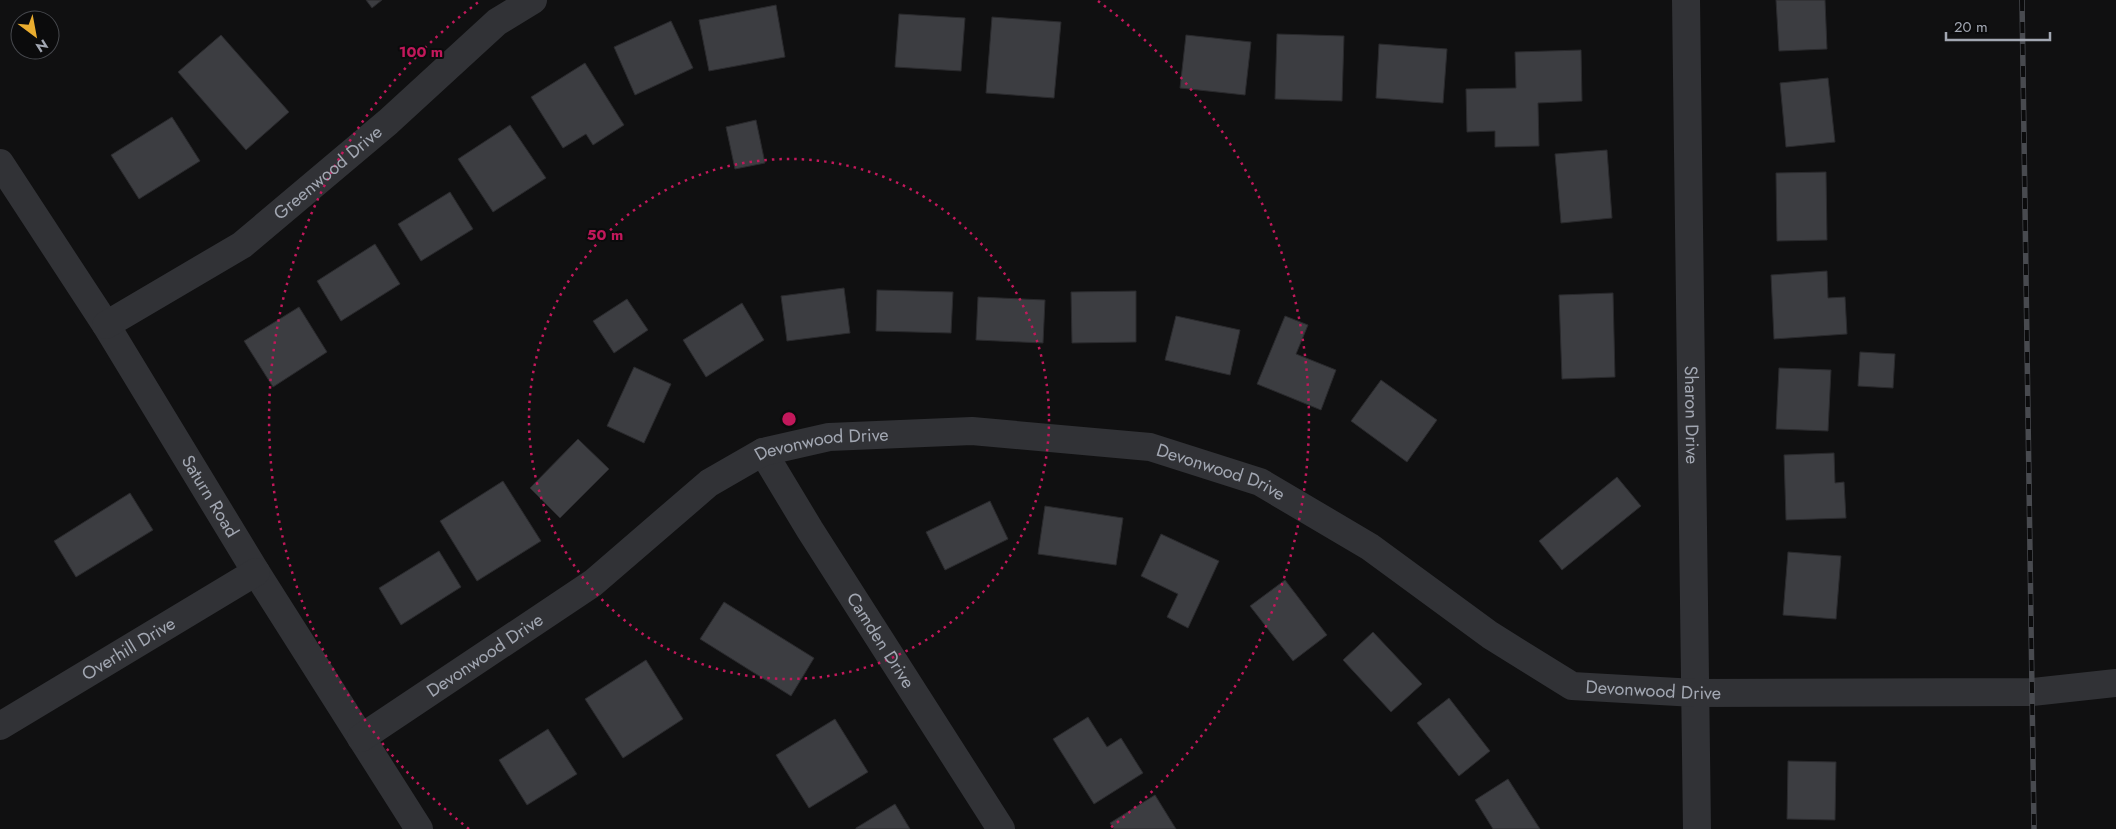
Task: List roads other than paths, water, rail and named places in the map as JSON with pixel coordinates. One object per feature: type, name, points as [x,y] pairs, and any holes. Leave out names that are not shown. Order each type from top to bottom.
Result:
[{"type":"street","name":"Greenwood Drive","points":[[106,325],[242,245],[388,122],[497,22],[533,0]]},
{"type":"street","name":"Sharon Drive","points":[[1686,0],[1697,829]]},
{"type":"street","name":"Saturn Road","points":[[0,163],[106,325],[256,572],[419,829]]},
{"type":"street","name":"Devonwood Drive","points":[[361,738],[593,583],[709,483],[763,452],[829,436],[972,431],[1150,447],[1260,482],[1370,547],[1490,634],[1572,686],[1695,694],[2032,692],[2116,683]]},
{"type":"street","name":"Camden Drive","points":[[763,452],[810,530],[1001,829]]},
{"type":"street","name":"Overhill Drive","points":[[0,726],[256,572]]},
{"type":"railway","points":[[2022,0],[2034,829]]}]
